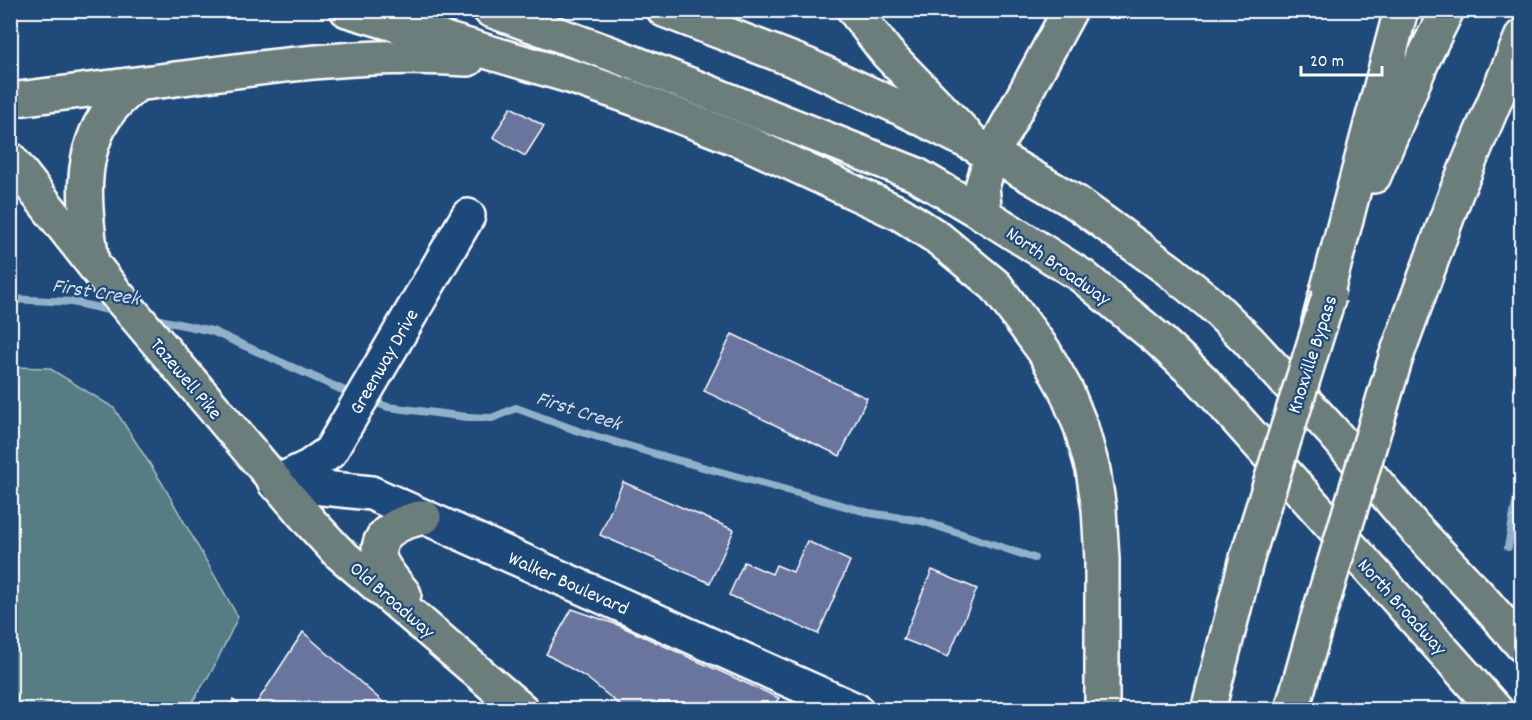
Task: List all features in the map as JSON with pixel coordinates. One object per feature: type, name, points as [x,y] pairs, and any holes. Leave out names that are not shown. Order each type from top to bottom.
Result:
[{"type":"main road","points":[[347,10],[633,98],[745,142],[901,214],[938,238],[996,286],[1044,351],[1066,390],[1082,427],[1093,470],[1099,509],[1102,560],[1102,710]]},
{"type":"main road","name":"North Broadway","points":[[490,10],[612,54],[915,174],[1082,276],[1158,339],[1202,380],[1496,710]]},
{"type":"main road","points":[[664,10],[698,18],[809,66],[907,111],[986,151],[1077,203],[1169,270],[1209,302],[1247,339],[1332,431],[1521,645]]},
{"type":"main road","points":[[854,10],[887,53],[986,151]]},
{"type":"main road","points":[[985,215],[982,187],[986,151],[1070,10]]},
{"type":"main road","points":[[1310,356],[1401,10]]},
{"type":"main road","name":"Knoxville Bypass","points":[[1208,710],[1247,558],[1329,296],[1375,173],[1424,57],[1447,10]]},
{"type":"main road","points":[[1292,710],[1396,357],[1456,193],[1521,36]]},
{"type":"main road","points":[[10,100],[273,66],[387,57],[438,57],[523,63]]},
{"type":"main road","points":[[92,262],[85,204],[86,172],[91,145],[111,108],[137,84]]},
{"type":"main road","name":"Tazewell Pike","points":[[10,159],[114,291],[275,483]]},
{"type":"main road","name":"Old Broadway","points":[[275,483],[337,551],[520,709]]},
{"type":"main road","points":[[424,518],[403,521],[394,527],[380,544],[378,555],[391,578],[441,639]]},
{"type":"street","name":"Greenway Drive","points":[[275,483],[309,467],[330,452],[468,216]]},
{"type":"street","name":"Walker Boulevard","points":[[275,483],[371,493],[856,710]]},
{"type":"green space","points":[[11,367],[49,368],[114,408],[162,483],[238,617],[213,669],[188,709],[11,709]]},
{"type":"building","points":[[511,107],[544,126],[525,156],[493,137]]},
{"type":"building","points":[[732,334],[867,398],[840,456],[704,391]]},
{"type":"building","points":[[623,482],[734,530],[710,583],[600,535]]},
{"type":"building","points":[[807,541],[850,561],[818,634],[729,595],[744,562],[772,574],[776,565],[793,572]]},
{"type":"building","points":[[932,570],[977,589],[948,657],[903,639]]},
{"type":"building","points":[[572,609],[618,625],[779,698],[771,710],[626,710],[587,678],[546,654]]},
{"type":"building","points":[[303,632],[392,710],[252,710]]},
{"type":"building","points":[[233,700],[248,710],[229,710]]},
{"type":"waterway","name":"First Creek","points":[[10,299],[72,302],[117,312]]},
{"type":"waterway","name":"First Creek","points":[[150,318],[212,331],[356,396]]},
{"type":"waterway","name":"First Creek","points":[[368,400],[388,407],[467,417],[492,418],[516,408],[578,431],[659,455],[870,513],[922,521],[1034,558]]},
{"type":"waterway","points":[[1508,547],[1522,470]]}]
